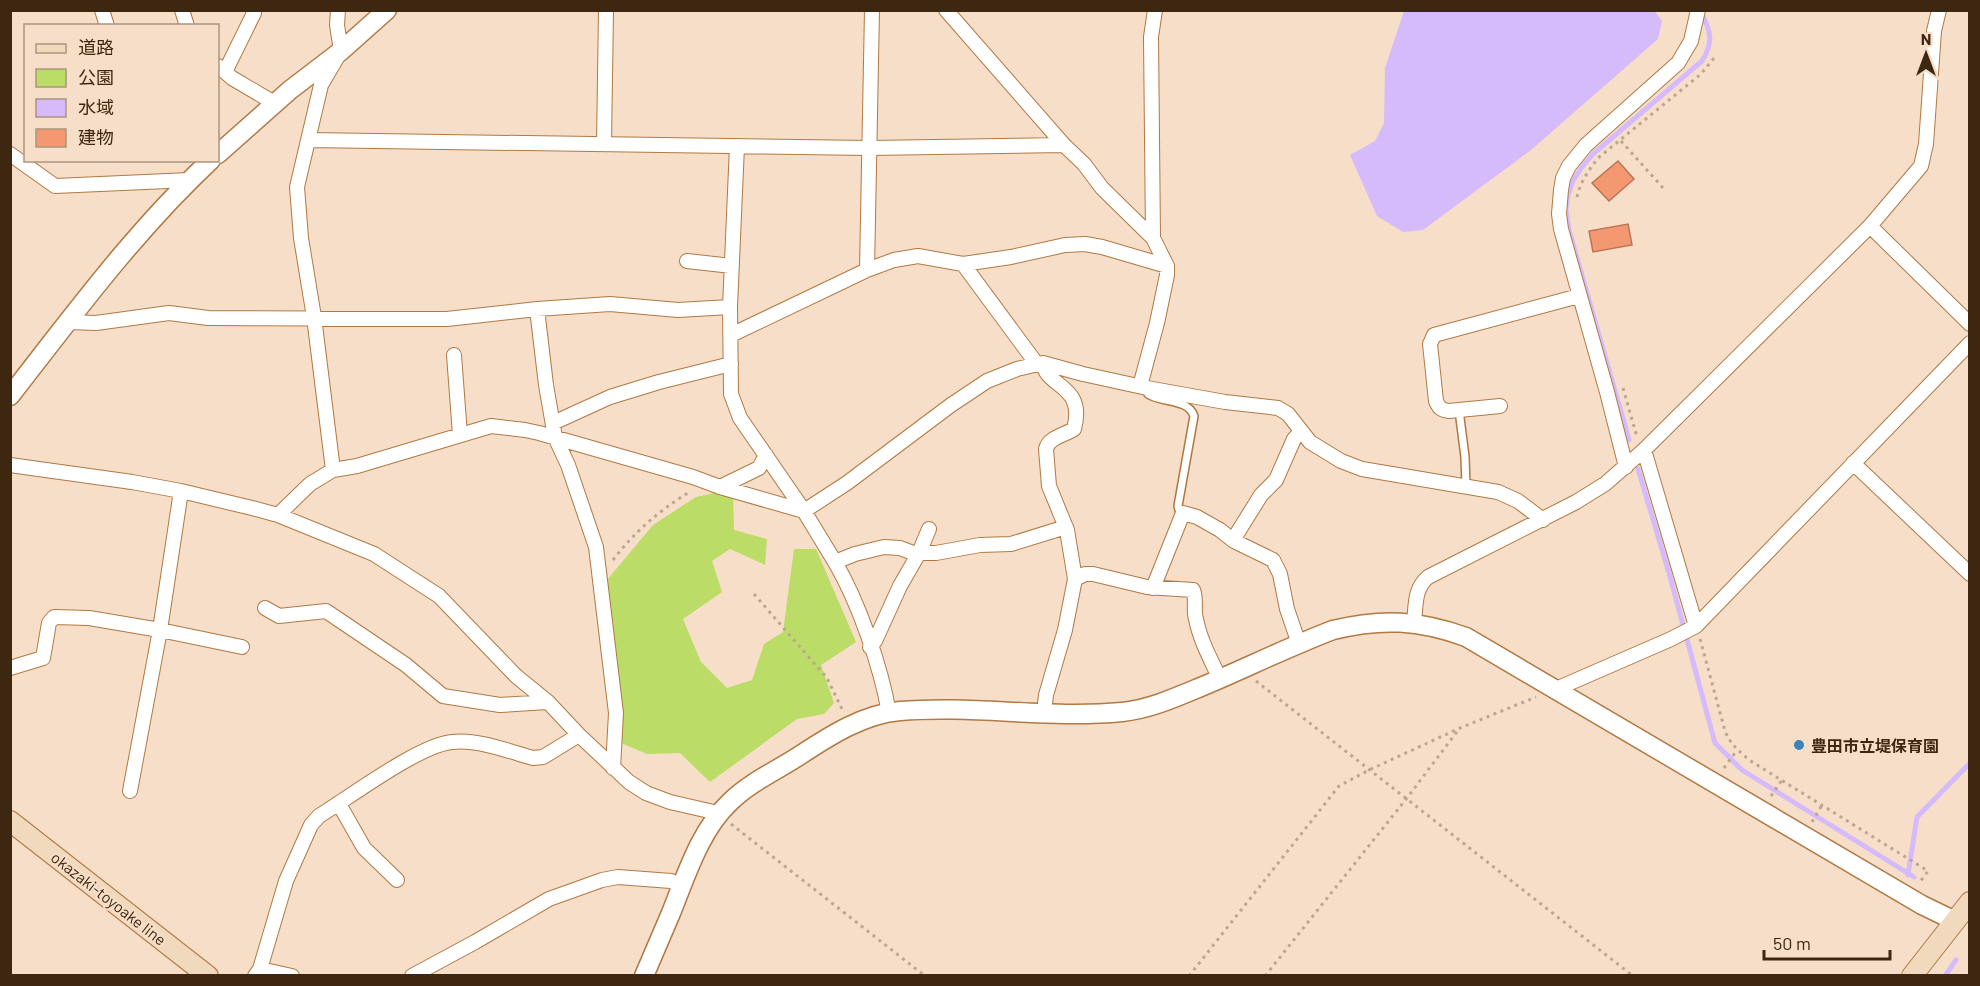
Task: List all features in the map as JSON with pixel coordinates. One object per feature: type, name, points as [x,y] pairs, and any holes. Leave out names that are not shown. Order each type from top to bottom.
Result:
[{"type":"main road","name":"okazaki-toyoake line","points":[[10,821],[208,975]]},
{"type":"main road","points":[[1912,975],[1962,924],[1970,902]]},
{"type":"street","points":[[333,470],[314,317],[301,238],[297,187],[321,86],[341,51],[337,25],[338,10]]},
{"type":"street","points":[[219,153],[290,90],[341,51],[387,10]]},
{"type":"street","points":[[604,144],[606,10]]},
{"type":"street","points":[[867,270],[872,10]]},
{"type":"street","points":[[946,10],[1064,145],[1084,164],[1102,188],[1153,238],[1167,266],[1167,275],[1144,387]]},
{"type":"street","points":[[1153,238],[1151,37],[1155,10]]},
{"type":"street","points":[[1626,467],[1561,226],[1559,203],[1563,178],[1586,144],[1678,63],[1691,41],[1698,10]]},
{"type":"street","points":[[1414,622],[1416,594],[1422,582],[1543,520],[1605,484],[1644,450],[1870,226],[1921,166],[1926,144],[1934,31],[1939,10]]},
{"type":"street","points":[[254,13],[221,69],[276,104]]},
{"type":"street","points":[[308,140],[869,148],[1064,145]]},
{"type":"street","points":[[737,146],[730,308],[730,394],[740,418],[804,511],[847,583],[870,646],[889,713]]},
{"type":"street","points":[[10,154],[55,186],[190,180]]},
{"type":"street","points":[[10,396],[124,251],[209,162]]},
{"type":"street","points":[[1870,226],[1970,324]]},
{"type":"street","points":[[731,335],[867,270],[894,260],[918,256],[963,264],[1011,257],[1065,245],[1085,244],[1167,266]]},
{"type":"street","points":[[687,261],[732,266]]},
{"type":"street","points":[[963,264],[1047,373],[1068,391],[1074,401],[1074,429],[1046,445],[1049,486],[1066,527],[1075,579],[1065,630],[1046,695],[1044,712]]},
{"type":"street","points":[[1500,406],[1443,411],[1438,407],[1430,344],[1434,335],[1579,296]]},
{"type":"street","points":[[68,322],[96,323],[169,312],[208,318],[447,319],[610,304],[678,310],[730,308]]},
{"type":"street","points":[[537,309],[554,430],[596,547],[616,713],[614,768]]},
{"type":"street","points":[[1556,689],[1671,639],[1693,627],[1970,343]]},
{"type":"street","points":[[454,355],[460,435]]},
{"type":"street","points":[[278,515],[310,484],[333,470],[357,466],[491,426],[554,430],[720,487],[804,511],[847,483],[951,405],[987,381],[1039,363],[1144,387],[1225,402],[1278,408],[1288,414],[1310,442],[1341,461],[1362,468],[1498,492],[1518,501],[1543,520]]},
{"type":"street","points":[[554,430],[610,397],[730,364]]},
{"type":"street","points":[[1233,540],[1261,495],[1276,480],[1294,439],[1301,431]]},
{"type":"street","points":[[1644,450],[1693,627]]},
{"type":"street","points":[[720,487],[759,468],[766,455]]},
{"type":"street","points":[[1853,464],[1970,574]]},
{"type":"street","points":[[10,465],[181,491],[278,515],[374,554],[439,596],[516,676],[548,702],[629,782],[646,793],[670,802],[718,813]]},
{"type":"street","points":[[130,790],[160,630],[181,491]]},
{"type":"street","points":[[1153,588],[1183,513],[1197,517],[1233,540],[1268,557],[1278,566],[1287,609],[1299,644]]},
{"type":"street","points":[[835,562],[884,547],[900,548],[913,553],[936,553],[980,545],[1011,544],[1066,527]]},
{"type":"street","points":[[870,646],[875,641],[929,529]]},
{"type":"street","points":[[1075,579],[1085,574],[1093,574],[1153,588],[1193,590],[1195,617],[1200,634],[1220,679]]},
{"type":"street","points":[[266,608],[279,616],[326,611],[406,665],[443,696],[500,705],[548,702]]},
{"type":"street","points":[[10,668],[44,658],[49,622],[54,617],[89,618],[242,646]]},
{"type":"street","points":[[644,975],[681,886],[718,813],[750,786],[850,726],[889,713],[933,709],[1124,712],[1162,702],[1333,630],[1383,621],[1414,622],[1466,637],[1922,905],[1962,924]]},
{"type":"street","points":[[292,975],[257,972],[286,881],[311,825],[319,816],[434,746],[452,741],[476,743],[534,758],[543,757],[579,735]]},
{"type":"street","points":[[339,804],[363,848],[397,880]]},
{"type":"street","points":[[412,975],[549,899],[602,880],[618,878],[671,881],[681,886]]},
{"type":"lane","points":[[1144,387],[1152,397],[1180,403],[1193,411],[1178,506],[1183,513]]},
{"type":"lane","points":[[1459,410],[1466,486]]},
{"type":"path","points":[[1575,203],[1586,175],[1598,158],[1701,74],[1714,58]]},
{"type":"path","points":[[1619,139],[1664,189]]},
{"type":"path","points":[[1622,384],[1638,439],[1623,453]]},
{"type":"path","points":[[600,572],[610,565],[646,522],[704,481]]},
{"type":"path","points":[[754,594],[827,678],[850,726]]},
{"type":"path","points":[[1693,627],[1725,731],[1737,750],[1749,760],[1928,870],[1920,882]]},
{"type":"path","points":[[1248,667],[1254,679],[1633,975]]},
{"type":"path","points":[[1189,975],[1336,789],[1369,770],[1460,728],[1556,689]]},
{"type":"path","points":[[1265,975],[1460,728]]},
{"type":"path","points":[[1713,782],[1737,750]]},
{"type":"path","points":[[718,813],[925,975]]},
{"type":"green space","points":[[719,492],[733,496],[734,530],[767,539],[765,565],[730,549],[712,561],[722,592],[683,619],[701,662],[727,688],[752,680],[764,644],[783,632],[794,549],[816,549],[856,642],[821,665],[834,703],[824,714],[797,719],[710,782],[680,753],[647,754],[621,743],[607,580],[653,525],[696,497]]},
{"type":"water","points":[[1654,10],[1662,21],[1658,39],[1531,150],[1423,230],[1403,232],[1377,216],[1350,155],[1375,141],[1384,123],[1385,68],[1404,11]]},
{"type":"building","points":[[1618,161],[1634,179],[1609,201],[1592,183]]},
{"type":"building","points":[[1628,224],[1632,245],[1593,252],[1589,231]]},
{"type":"waterway","points":[[1629,440],[1569,230],[1566,209],[1568,195],[1573,181],[1593,154],[1702,61],[1710,42],[1710,36],[1701,12]]},
{"type":"waterway","points":[[1638,469],[1715,743],[1742,770],[1914,877]]},
{"type":"waterway","points":[[1908,875],[1917,817],[1970,763]]},
{"type":"waterway","points":[[1945,976],[1956,960]]},
{"type":"place","name":"豊田市立堤保育園","points":[[1799,745]]}]
